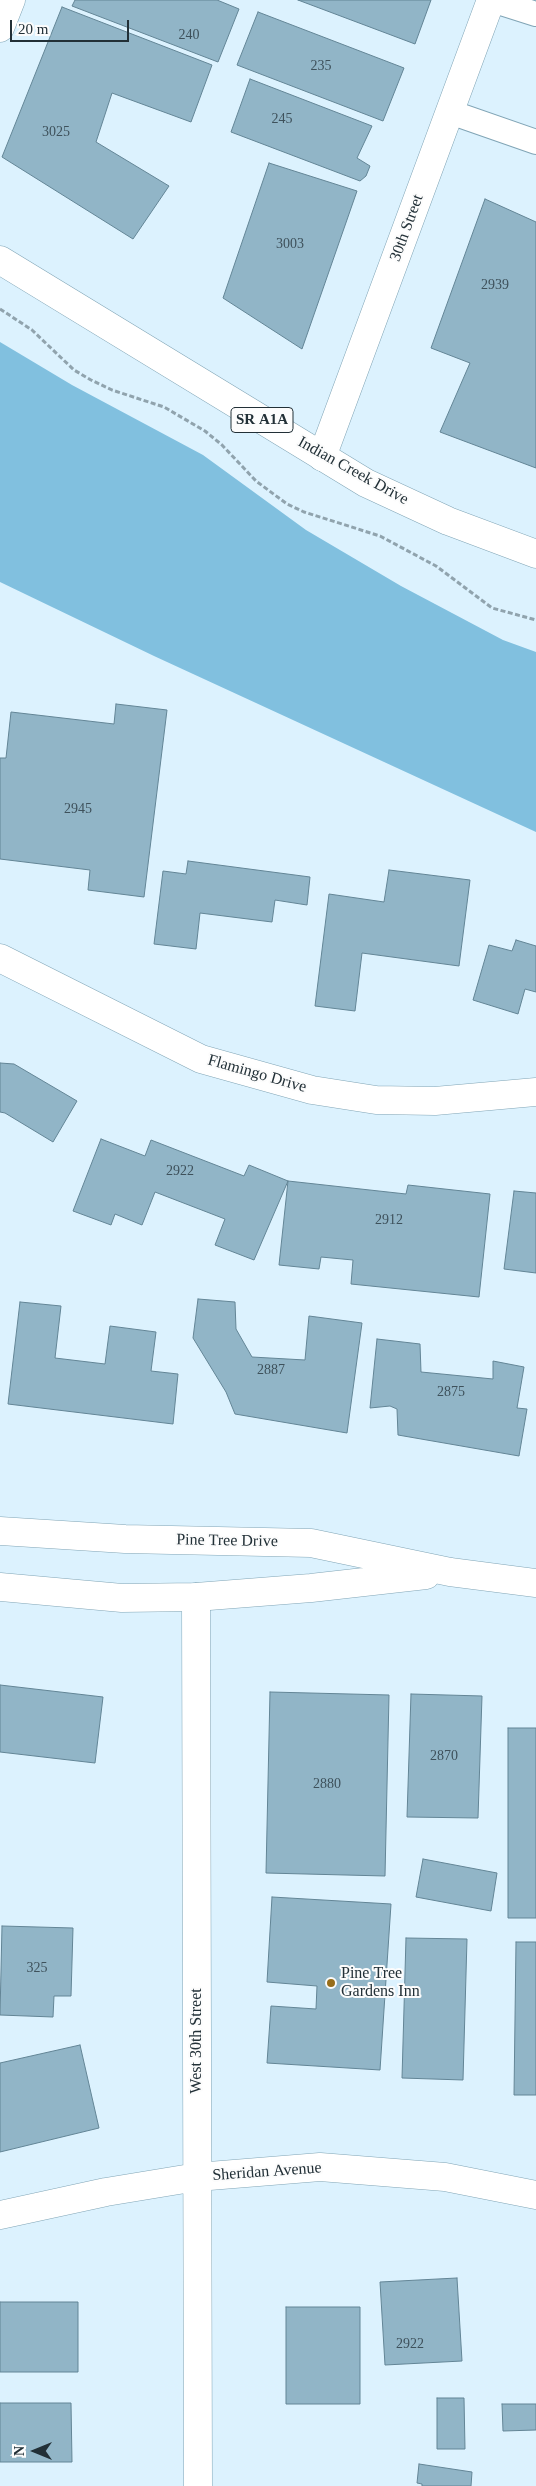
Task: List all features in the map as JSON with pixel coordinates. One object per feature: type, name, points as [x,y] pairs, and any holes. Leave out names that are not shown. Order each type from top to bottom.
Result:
[{"type":"street","points":[[0,28],[10,0]]},
{"type":"street","name":"30th Street","points":[[322,456],[492,0]]},
{"type":"street","name":"Indian Creek Drive","points":[[0,260],[366,483],[448,520],[536,554]]},
{"type":"street","name":"Flamingo Drive","points":[[0,958],[201,1059],[312,1090],[376,1100],[435,1101],[536,1092]]},
{"type":"street","name":"Pine Tree Drive","points":[[0,1531],[125,1539],[311,1543],[450,1572],[536,1584]]},
{"type":"street","name":"Pine Tree Drive","points":[[0,1587],[122,1598],[196,1597],[311,1588],[450,1572]]},
{"type":"street","name":"West 30th Street","points":[[196,1597],[198,2486]]},
{"type":"street","name":"Sheridan Avenue","points":[[0,2215],[106,2192],[198,2177],[320,2167],[445,2177],[536,2195]]},
{"type":"lane","points":[[492,0],[536,14]]},
{"type":"lane","points":[[450,112],[536,142]]},
{"type":"path","points":[[0,309],[32,330],[74,370],[112,390],[164,407],[198,426],[222,445],[256,481],[287,504],[304,512],[380,536],[436,566],[466,591],[492,608],[536,620]]},
{"type":"water","points":[[0,342],[72,385],[203,455],[306,530],[401,586],[503,640],[536,652],[536,832],[154,656],[0,582]]},
{"type":"building","points":[[75,0],[217,0],[239,9],[218,62],[72,6]]},
{"type":"building","points":[[298,0],[431,0],[415,44]]},
{"type":"building","points":[[62,7],[212,65],[191,122],[112,93],[96,142],[169,186],[133,239],[2,157]]},
{"type":"building","points":[[258,12],[404,68],[383,121],[237,65]]},
{"type":"building","points":[[250,79],[372,126],[357,158],[370,166],[366,176],[360,181],[231,132]]},
{"type":"building","points":[[269,163],[357,191],[302,349],[223,298]]},
{"type":"building","points":[[485,199],[536,222],[536,468],[440,432],[470,363],[431,348]]},
{"type":"building","points":[[116,704],[167,710],[144,897],[88,890],[90,870],[0,859],[0,758],[6,758],[11,712],[114,724]]},
{"type":"building","points":[[188,861],[310,877],[307,905],[275,900],[272,922],[200,913],[196,949],[154,944],[163,871],[186,874]]},
{"type":"building","points":[[389,870],[470,880],[459,966],[362,953],[355,1011],[315,1006],[329,894],[384,902]]},
{"type":"building","points":[[516,940],[536,946],[536,992],[525,989],[518,1014],[473,1000],[489,945],[512,951]]},
{"type":"building","points":[[0,1063],[14,1064],[77,1101],[53,1142],[5,1113],[0,1112]]},
{"type":"building","points":[[101,1139],[145,1156],[151,1140],[244,1176],[249,1165],[288,1181],[254,1260],[215,1245],[225,1219],[155,1192],[142,1225],[115,1214],[111,1225],[73,1211]]},
{"type":"building","points":[[288,1181],[406,1194],[408,1185],[490,1194],[479,1297],[351,1284],[353,1260],[321,1257],[319,1269],[279,1265]]},
{"type":"building","points":[[514,1191],[536,1193],[536,1273],[504,1269]]},
{"type":"building","points":[[198,1299],[235,1302],[236,1329],[252,1357],[305,1360],[309,1316],[362,1323],[347,1433],[235,1414],[226,1392],[193,1338]]},
{"type":"building","points":[[20,1302],[61,1306],[55,1358],[105,1364],[110,1326],[156,1332],[151,1371],[178,1374],[173,1424],[8,1404]]},
{"type":"building","points":[[377,1339],[420,1344],[421,1372],[493,1379],[493,1361],[524,1367],[517,1408],[527,1409],[519,1456],[398,1435],[397,1409],[390,1406],[370,1408]]},
{"type":"building","points":[[0,1685],[103,1697],[95,1763],[0,1752]]},
{"type":"building","points":[[270,1692],[389,1695],[385,1876],[266,1873]]},
{"type":"building","points":[[411,1694],[482,1696],[478,1818],[407,1817]]},
{"type":"building","points":[[508,1728],[536,1728],[536,1918],[508,1918]]},
{"type":"building","points":[[423,1859],[497,1873],[491,1911],[416,1897]]},
{"type":"building","name":"Pine Tree Gardens Inn","points":[[272,1897],[391,1904],[380,2070],[267,2063],[271,2006],[316,2009],[317,1986],[267,1982]]},
{"type":"building","points":[[2,1926],[73,1928],[71,1996],[54,1996],[53,2017],[0,2015]]},
{"type":"building","points":[[406,1938],[467,1939],[463,2080],[402,2078]]},
{"type":"building","points":[[516,1942],[536,1942],[536,2095],[514,2095]]},
{"type":"building","points":[[80,2045],[99,2128],[0,2152],[0,2063]]},
{"type":"building","points":[[457,2278],[462,2361],[385,2365],[380,2282]]},
{"type":"building","points":[[0,2302],[78,2302],[78,2372],[0,2372]]},
{"type":"building","points":[[286,2307],[360,2307],[360,2404],[286,2404]]},
{"type":"building","points":[[437,2398],[464,2398],[465,2449],[437,2449]]},
{"type":"building","points":[[0,2403],[71,2403],[72,2462],[0,2462]]},
{"type":"building","points":[[502,2404],[536,2404],[536,2430],[503,2431]]},
{"type":"building","points":[[419,2464],[472,2472],[471,2486],[422,2486],[422,2484],[417,2483]]},
{"type":"place","name":"Pine Tree Gardens Inn","points":[[331,1983]]}]
